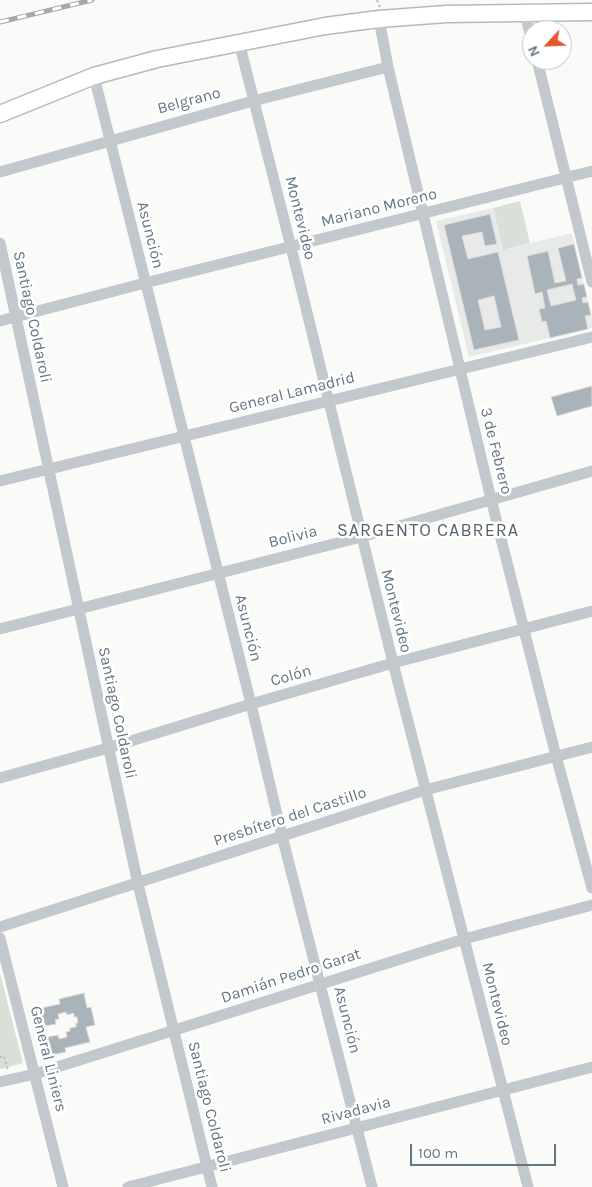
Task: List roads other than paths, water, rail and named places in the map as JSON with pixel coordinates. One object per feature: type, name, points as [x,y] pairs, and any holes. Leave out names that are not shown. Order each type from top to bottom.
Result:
[{"type":"main road","points":[[528,17],[592,12]]},
{"type":"main road","points":[[0,114],[157,59],[240,47],[325,26],[379,24],[446,14],[592,22]]},
{"type":"main road","points":[[0,123],[95,80]]},
{"type":"street","name":"3 de Febrero","points":[[379,24],[491,500],[556,756],[592,888]]},
{"type":"street","name":"Montevideo","points":[[240,47],[393,664],[528,1187]]},
{"type":"street","name":"Belgrano","points":[[0,172],[253,101],[388,67]]},
{"type":"street","points":[[539,70],[592,282]]},
{"type":"street","name":"Asunción","points":[[95,80],[251,704],[282,836],[372,1187]]},
{"type":"street","name":"Mariano Moreno","points":[[0,321],[592,171]]},
{"type":"street","name":"Santiago Coldaroli","points":[[0,243],[138,884],[212,1187]]},
{"type":"street","name":"General Lamadrid","points":[[0,481],[592,337]]},
{"type":"street","name":"Bolivia","points":[[0,629],[361,537],[592,471]]},
{"type":"street","name":"Colón","points":[[0,778],[108,748],[251,704],[592,611]]},
{"type":"street","name":"Presbítero del Castillo","points":[[0,927],[425,790],[592,747]]},
{"type":"street","name":"Damián Pedro Garat","points":[[5,1081],[35,1074],[464,939],[592,905]]},
{"type":"street","name":"General Liniers","points":[[0,938],[63,1187]]},
{"type":"street","name":"Rivadavia","points":[[128,1187],[592,1066]]},
{"type":"railway","points":[[0,22],[92,0]]},
{"type":"district","name":"SARGENTO CABRERA","points":[[428,531]]}]
